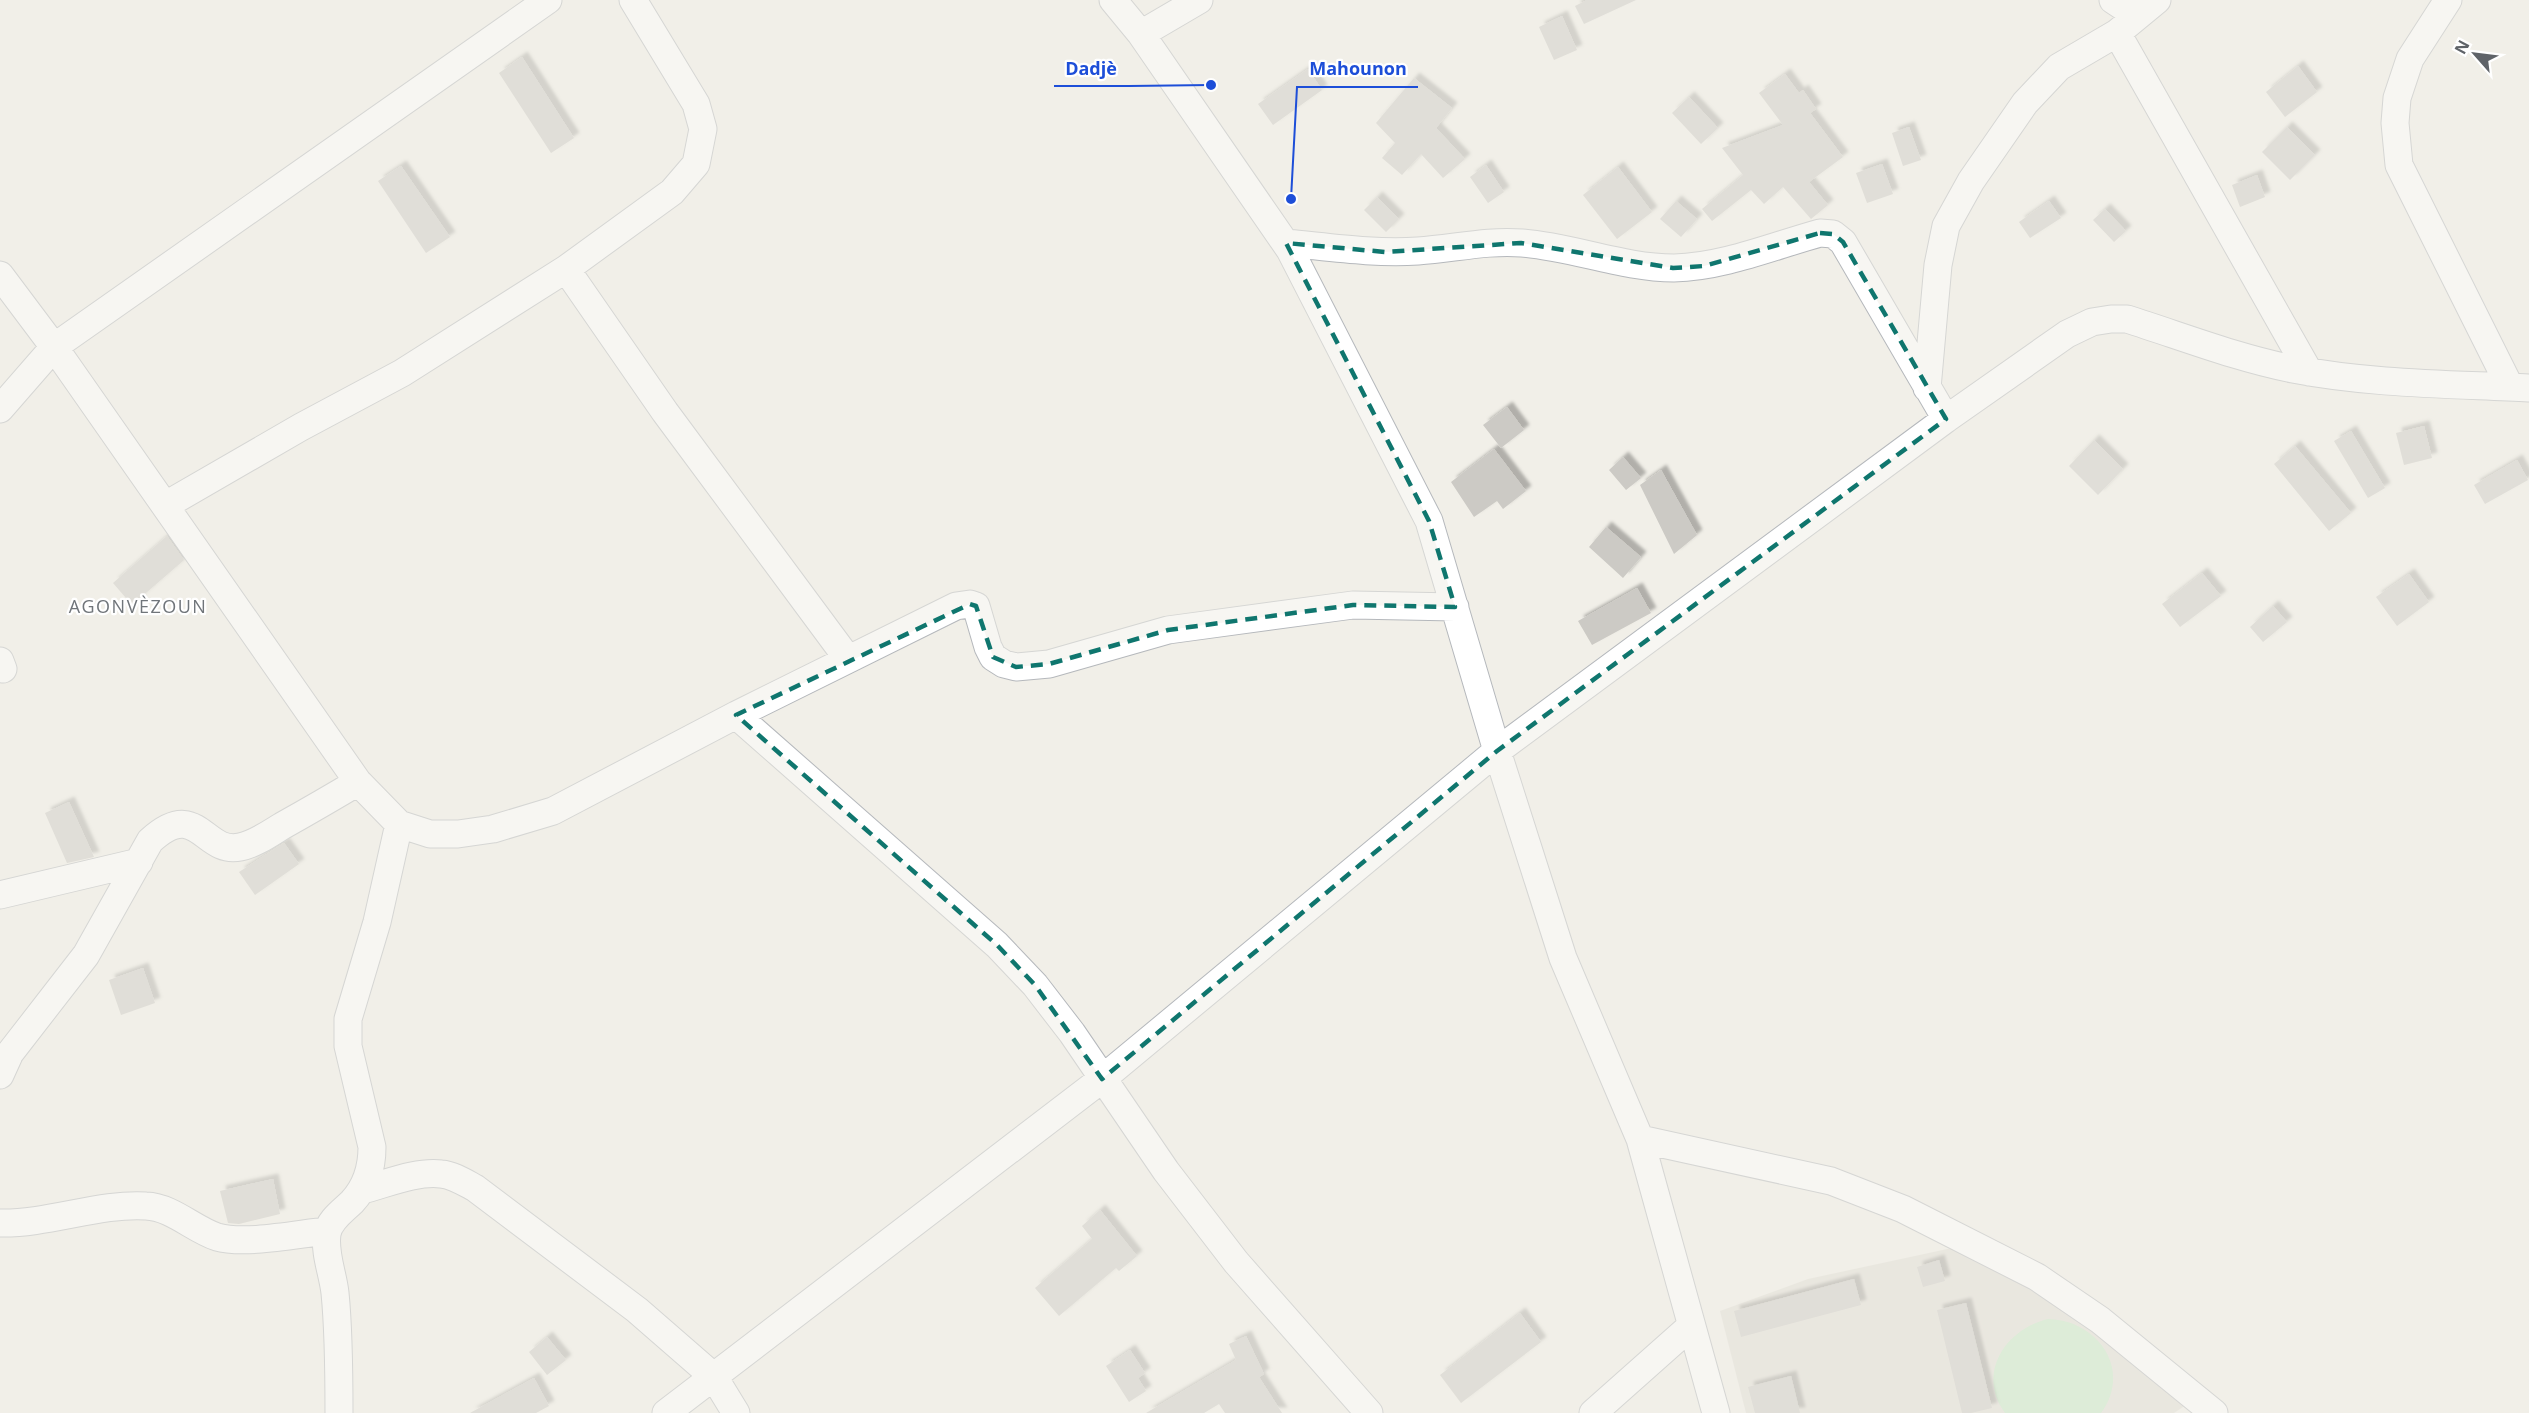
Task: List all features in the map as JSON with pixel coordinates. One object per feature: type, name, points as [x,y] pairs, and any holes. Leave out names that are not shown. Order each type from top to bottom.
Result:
[{"type":"street","points":[[0,409],[54,347],[548,0]]},
{"type":"street","points":[[166,505],[301,427],[402,373],[566,269],[672,192],[696,164],[703,129],[696,104],[633,0]]},
{"type":"street","points":[[1113,0],[1141,34],[1286,243],[1429,521],[1497,751],[1563,958],[1640,1139],[1716,1413]]},
{"type":"street","points":[[1141,34],[1198,0]]},
{"type":"street","points":[[2114,0],[2137,16],[2309,372]]},
{"type":"street","points":[[2448,0],[2410,59],[2397,98],[2395,123],[2399,165],[2519,388]]},
{"type":"street","points":[[1927,388],[1938,265],[1947,226],[1971,180],[2025,103],[2059,67],[2137,16]]},
{"type":"street","points":[[1286,243],[1385,252],[1521,243],[1643,265],[1673,268],[1704,266],[1820,233],[1833,234],[1843,242],[1946,419]]},
{"type":"street","points":[[566,269],[665,412],[848,659]]},
{"type":"street","points":[[0,275],[166,505],[358,782],[399,824],[430,834],[458,834],[493,829],[553,811],[736,715],[956,606],[970,604],[976,606],[993,657],[1016,667],[1048,664],[1168,630],[1353,605],[1455,607]]},
{"type":"street","points":[[666,1413],[1102,1079],[1497,751],[1946,419],[2067,333],[2092,322],[2127,319],[2256,359],[2309,372],[2346,378],[2519,388]]},
{"type":"street","points":[[736,715],[997,945],[1035,985],[1072,1033],[1166,1172],[1236,1262],[1369,1413]]},
{"type":"street","points":[[0,1075],[10,1053],[86,955],[150,842],[171,826],[184,825],[195,826],[227,848],[241,847],[261,838],[358,782]]},
{"type":"street","points":[[339,1413],[338,1335],[335,1290],[326,1244],[327,1231],[333,1221],[362,1190],[372,1164],[372,1147],[348,1046],[348,1019],[377,922],[399,824]]},
{"type":"street","points":[[0,896],[139,862]]},
{"type":"street","points":[[1640,1139],[1744,1164],[1831,1181],[1903,1209],[2037,1277],[2100,1320],[2214,1413]]},
{"type":"street","points":[[362,1190],[420,1175],[440,1174],[456,1178],[475,1188],[637,1310],[714,1377],[736,1413]]},
{"type":"street","points":[[0,1223],[141,1206],[165,1211],[219,1237],[240,1240],[327,1231]]},
{"type":"street","points":[[1593,1413],[1691,1326]]},
{"type":"highlighted area","points":[[1820,233],[1833,234],[1843,242],[1946,419],[1497,751],[1102,1079],[1035,985],[997,945],[736,715],[970,604],[976,606],[993,657],[1016,667],[1049,664],[1168,630],[1353,605],[1455,607],[1429,521],[1286,243],[1385,252],[1521,243],[1673,268],[1704,266]]},
{"type":"shaded area","points":[[1952,1248],[2032,1284],[2114,1334],[2186,1405],[2174,1413],[1746,1413],[1720,1311],[1808,1279]]},
{"type":"green space","points":[[2048,1319],[2066,1322],[2081,1328],[2095,1338],[2105,1350],[2111,1364],[2113,1380],[2110,1396],[2101,1413],[2005,1413],[1997,1398],[1993,1383],[2000,1355],[2019,1332]]},
{"type":"building","points":[[1587,0],[1636,0],[1584,24],[1575,6]]},
{"type":"building","points":[[1562,16],[1577,50],[1554,60],[1539,27]]},
{"type":"building","points":[[522,57],[574,138],[551,153],[499,73]]},
{"type":"building","points":[[2298,66],[2317,92],[2285,117],[2266,92]]},
{"type":"building","points":[[1308,69],[1322,90],[1273,125],[1258,104]]},
{"type":"building","points":[[1785,74],[1799,93],[1803,90],[1816,109],[1810,113],[1843,157],[1809,182],[1828,205],[1811,219],[1783,187],[1764,204],[1751,190],[1712,221],[1702,209],[1743,175],[1722,148],[1783,125],[1759,93]]},
{"type":"building","points":[[1414,78],[1452,108],[1436,128],[1465,159],[1443,178],[1421,154],[1402,175],[1382,158],[1395,143],[1376,123]]},
{"type":"building","points":[[1689,97],[1718,128],[1701,144],[1672,113]]},
{"type":"building","points":[[1909,127],[1921,160],[1903,166],[1892,133]]},
{"type":"building","points":[[2287,127],[2315,155],[2290,180],[2262,152]]},
{"type":"building","points":[[1882,164],[1893,194],[1867,203],[1856,173]]},
{"type":"building","points":[[1486,165],[1504,192],[1488,203],[1470,177]]},
{"type":"building","points":[[401,166],[450,237],[426,253],[378,181]]},
{"type":"building","points":[[1618,167],[1652,212],[1617,239],[1583,195]]},
{"type":"building","points":[[2257,175],[2265,197],[2240,207],[2232,185]]},
{"type":"building","points":[[1377,197],[1399,219],[1386,232],[1364,210]]},
{"type":"building","points":[[1676,201],[1697,219],[1681,237],[1660,219]]},
{"type":"building","points":[[2049,201],[2061,218],[2030,238],[2019,222]]},
{"type":"building","points":[[2105,209],[2126,231],[2114,242],[2093,220]]},
{"type":"building","points":[[1507,407],[1524,430],[1501,448],[1483,425]]},
{"type":"building","points":[[2424,426],[2432,458],[2404,465],[2396,433]]},
{"type":"building","points":[[2351,431],[2385,488],[2368,498],[2334,441]]},
{"type":"building","points":[[2094,440],[2123,469],[2098,495],[2069,466]]},
{"type":"building","points":[[2295,446],[2351,513],[2329,531],[2274,464]]},
{"type":"building","points":[[1494,449],[1526,491],[1503,509],[1497,501],[1474,517],[1451,482]]},
{"type":"building","points":[[1623,457],[1641,478],[1626,490],[1609,470]]},
{"type":"building","points":[[2517,460],[2528,480],[2485,504],[2474,485]]},
{"type":"building","points":[[1661,470],[1697,535],[1674,554],[1640,485]]},
{"type":"building","points":[[1606,527],[1641,557],[1623,578],[1589,547]]},
{"type":"building","points":[[167,536],[184,560],[132,605],[113,583]]},
{"type":"building","points":[[2202,573],[2221,596],[2180,627],[2162,604]]},
{"type":"building","points":[[2409,574],[2429,602],[2397,626],[2376,597]]},
{"type":"building","points":[[1637,588],[1651,613],[1592,645],[1578,621]]},
{"type":"building","points":[[2273,606],[2287,622],[2263,642],[2250,627]]},
{"type":"building","points":[[69,802],[94,857],[67,863],[45,813]]},
{"type":"building","points":[[284,843],[299,864],[255,895],[239,872]]},
{"type":"building","points":[[143,968],[155,1003],[121,1015],[109,980]]},
{"type":"building","points":[[273,1179],[280,1214],[239,1224],[228,1223],[220,1191]]},
{"type":"building","points":[[1100,1210],[1137,1256],[1119,1271],[1116,1268],[1059,1316],[1035,1288],[1092,1239],[1082,1226]]},
{"type":"building","points":[[1939,1260],[1945,1281],[1923,1287],[1917,1267]]},
{"type":"building","points":[[1854,1279],[1861,1305],[1741,1337],[1734,1311]]},
{"type":"building","points":[[1966,1303],[1992,1408],[1971,1413],[1962,1413],[1937,1310]]},
{"type":"building","points":[[1520,1313],[1541,1342],[1461,1403],[1440,1375]]},
{"type":"building","points":[[1246,1336],[1264,1374],[1259,1377],[1282,1413],[1225,1413],[1219,1404],[1204,1413],[1146,1413],[1236,1360],[1229,1344]]},
{"type":"building","points":[[547,1337],[566,1360],[547,1375],[529,1352]]},
{"type":"building","points":[[1130,1350],[1145,1373],[1138,1378],[1146,1391],[1129,1402],[1106,1366]]},
{"type":"building","points":[[1791,1376],[1800,1413],[1755,1413],[1748,1387]]},
{"type":"building","points":[[534,1378],[549,1406],[536,1413],[470,1413]]},
{"type":"place","name":"Dadjè","points":[[1211,85]]},
{"type":"place","name":"Mahounon","points":[[1291,199]]},
{"type":"district","name":"AGONVÈZOUN","points":[[138,606]]}]
